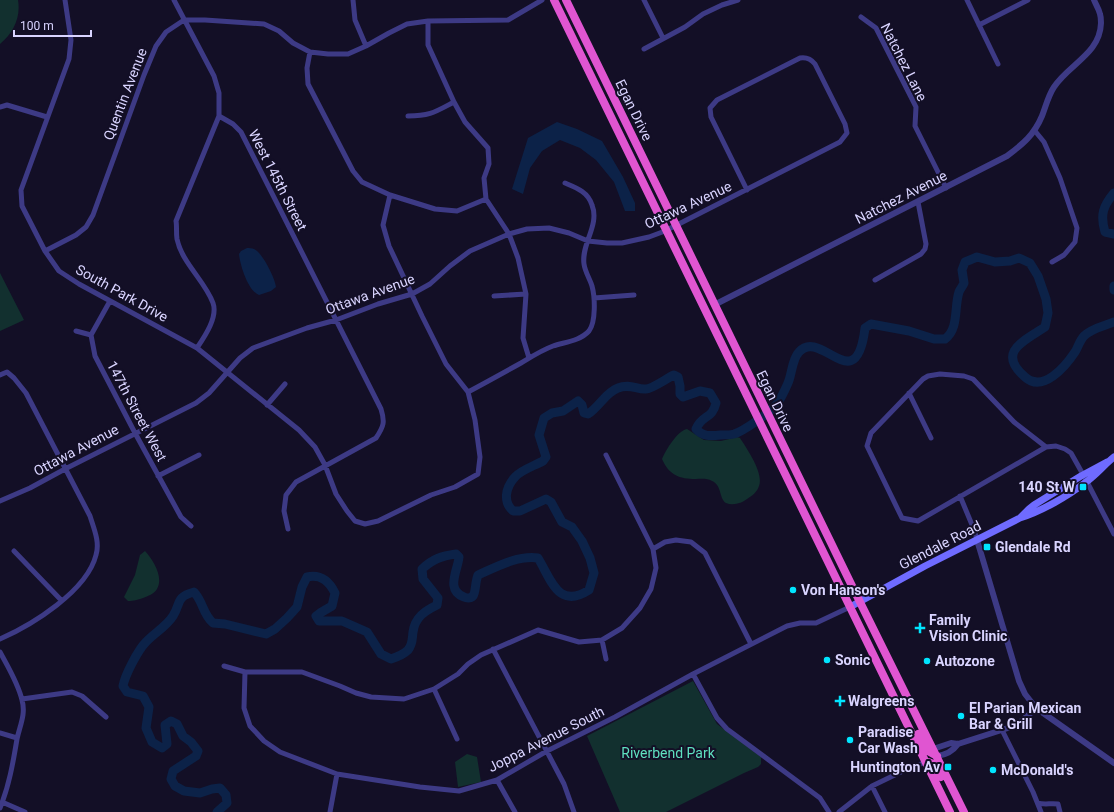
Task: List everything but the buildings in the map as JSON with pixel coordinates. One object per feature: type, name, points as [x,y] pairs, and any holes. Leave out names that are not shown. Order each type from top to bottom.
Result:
[{"type":"highway","name":"Egan Drive","points":[[554,0],[950,812]]},
{"type":"highway","name":"Egan Drive","points":[[566,0],[675,226],[935,752],[963,812]]},
{"type":"highway","points":[[885,679],[925,747],[931,754],[935,752]]},
{"type":"highway","points":[[926,762],[933,764],[963,812]]},
{"type":"main road","name":"Glendale Road","points":[[1020,518],[1034,505],[1083,474],[1114,457]]},
{"type":"main road","name":"Glendale Road","points":[[850,608],[934,561],[1020,518],[1035,513],[1087,482],[1107,462]]},
{"type":"street","name":"South Park Drive","points":[[65,0],[71,40],[69,59],[21,190],[22,206],[45,251],[59,271],[79,284],[197,348],[299,430],[315,447],[325,465],[336,494],[355,521],[364,524],[378,521],[431,495],[454,487],[478,474],[480,457],[475,420],[468,392]]},
{"type":"street","points":[[174,0],[214,76],[220,93],[219,116],[176,220],[177,239],[184,256],[213,304],[213,318],[207,333],[197,348]]},
{"type":"street","points":[[353,0],[355,20],[366,46]]},
{"type":"street","points":[[184,20],[264,24],[279,31],[293,43],[310,52],[348,54],[407,24],[428,21],[508,20],[542,0]]},
{"type":"street","points":[[644,0],[663,38]]},
{"type":"street","points":[[644,49],[685,27],[710,11],[738,0]]},
{"type":"street","points":[[967,0],[998,64]]},
{"type":"street","points":[[979,25],[1028,0]]},
{"type":"street","name":"Natchez Avenue","points":[[714,305],[946,188],[1007,156],[1024,144],[1035,131],[1054,87],[1065,74],[1094,48],[1101,31],[1101,15],[1094,0]]},
{"type":"street","name":"Natchez Lane","points":[[861,17],[876,28],[916,107],[915,126],[946,188]]},
{"type":"street","name":"Quentin Avenue","points":[[45,251],[76,235],[86,227],[93,215],[156,46],[166,32],[184,20]]},
{"type":"street","points":[[428,21],[428,44],[454,102],[465,122],[488,148],[489,164],[484,178],[486,199],[509,234],[518,258],[526,294],[523,338],[528,358]]},
{"type":"street","points":[[310,52],[307,68],[308,84],[353,171],[362,182],[390,195],[435,209],[457,211],[486,199]]},
{"type":"street","name":"Ottawa Avenue","points":[[0,501],[30,488],[196,403],[209,392],[240,358],[252,348],[307,328],[336,320],[378,304],[412,294],[430,284],[470,251],[509,234],[527,229],[549,228],[569,233],[588,241],[622,244],[650,237],[666,231],[840,142],[847,134],[845,124],[815,64],[808,58],[800,58],[717,100],[710,108],[711,117],[746,190]]},
{"type":"street","points":[[408,116],[432,114],[454,102]]},
{"type":"street","points":[[0,107],[7,106],[47,117]]},
{"type":"street","name":"West 145th Street","points":[[219,116],[233,124],[241,132],[381,409],[384,419],[383,428],[376,438],[325,465]]},
{"type":"street","points":[[1035,131],[1044,142],[1060,178],[1077,228],[1075,242],[1064,255],[1052,262]]},
{"type":"street","points":[[390,195],[383,225],[389,246],[446,364],[468,392],[528,358],[551,347],[578,338],[590,330],[594,318],[594,298],[592,286],[584,264],[584,249],[588,241],[594,217],[594,210],[592,203],[584,192],[565,183]]},
{"type":"street","points":[[875,280],[921,254],[925,249],[926,244],[918,202]]},
{"type":"street","points":[[494,296],[526,294]]},
{"type":"street","points":[[594,298],[634,295]]},
{"type":"street","points":[[76,331],[91,335],[110,301]]},
{"type":"street","name":"147th Street West","points":[[91,335],[95,356],[135,433],[181,518],[191,526]]},
{"type":"street","points":[[0,375],[7,372],[26,393],[90,516],[98,544],[91,569],[82,583],[48,612],[20,630],[0,639]]},
{"type":"street","points":[[1046,447],[1014,422],[974,379],[964,376],[934,374],[923,379],[871,433],[867,446],[902,518],[918,521],[1046,447],[1056,446],[1065,449],[1071,453],[1114,534]]},
{"type":"street","points":[[267,405],[285,384]]},
{"type":"street","points":[[909,393],[931,438]]},
{"type":"street","points":[[158,476],[199,455]]},
{"type":"street","points":[[224,666],[245,672],[302,672],[356,693],[371,697],[404,700],[434,689],[458,674],[468,664],[493,649],[538,630],[579,642],[602,640],[622,628],[640,608],[651,589],[656,568],[653,549],[606,455]]},
{"type":"street","points":[[288,529],[284,511],[286,495],[296,482],[325,465]]},
{"type":"street","points":[[960,496],[975,532],[1021,688],[1036,708],[1114,763]]},
{"type":"street","points":[[653,549],[665,542],[676,540],[691,542],[705,553],[751,644]]},
{"type":"street","points":[[14,551],[61,600]]},
{"type":"street","name":"Joppa Avenue South","points":[[245,672],[244,708],[250,726],[264,742],[280,752],[337,774],[420,787],[459,791],[497,780],[693,674],[787,626],[800,623],[816,623],[850,608]]},
{"type":"street","points":[[602,640],[606,659]]},
{"type":"street","points":[[493,649],[564,784],[574,812]]},
{"type":"street","points":[[0,652],[16,682],[22,699],[24,714],[14,764],[0,808]]},
{"type":"street","points":[[693,674],[717,718],[727,729],[820,798],[829,812]]},
{"type":"street","points":[[434,689],[457,739]]},
{"type":"street","points":[[22,699],[72,692],[82,696],[106,717]]},
{"type":"street","points":[[935,752],[942,755],[954,749],[958,744],[1016,725],[1036,708]]},
{"type":"street","points":[[1002,730],[1041,812]]},
{"type":"street","points":[[0,733],[18,738]]},
{"type":"street","points":[[839,812],[872,786],[926,762]]},
{"type":"street","points":[[330,812],[337,774]]},
{"type":"street","points":[[497,780],[515,812]]},
{"type":"street","points":[[872,786],[885,812]]},
{"type":"street","points":[[2,802],[25,812]]},
{"type":"street","points":[[1038,803],[1045,805],[1051,803],[1058,804],[1060,812]]},
{"type":"green space","points":[[0,0],[18,0],[19,7],[15,25],[9,35],[0,44]]},
{"type":"green space","points":[[0,273],[24,320],[0,331]]},
{"type":"green space","points":[[687,429],[704,440],[721,441],[737,437],[740,438],[754,461],[759,475],[759,486],[751,497],[740,503],[726,503],[722,498],[719,489],[712,481],[706,479],[690,479],[680,477],[668,469],[662,459],[669,446],[679,433]]},
{"type":"green space","points":[[145,551],[157,569],[159,584],[156,591],[151,595],[137,600],[128,601],[124,597],[135,575],[140,555]]},
{"type":"green space","name":"Riverbend Park","points":[[693,681],[717,724],[761,757],[761,764],[758,767],[666,812],[620,812],[587,736]]},
{"type":"green space","points":[[467,754],[477,757],[481,782],[458,787],[455,762]]},
{"type":"water","points":[[557,122],[577,129],[602,141],[623,177],[635,203],[635,211],[625,211],[614,182],[596,160],[580,148],[560,140],[542,151],[530,168],[523,194],[512,189],[528,138]]},
{"type":"water","points":[[247,248],[257,251],[268,266],[276,287],[271,291],[259,295],[255,293],[248,283],[243,271],[239,254]]},
{"type":"waterway","points":[[1114,193],[1107,202],[1103,216],[1105,232],[1114,234]]},
{"type":"waterway","points":[[217,812],[227,803],[226,795],[220,788],[200,793],[184,791],[175,786],[171,779],[173,771],[196,756],[198,751],[191,742],[183,736],[177,724],[171,721],[165,725],[167,744],[162,748],[152,742],[146,728],[149,707],[143,696],[127,692],[123,686],[129,669],[139,651],[149,639],[170,620],[179,601],[184,596],[194,592],[200,600],[209,619],[213,623],[225,624],[266,634],[275,629],[297,607],[302,587],[307,577],[312,576],[324,579],[335,593],[332,606],[316,616],[319,621],[342,621],[367,632],[381,654],[391,659],[404,653],[410,648],[412,644],[414,627],[418,618],[437,605],[438,598],[423,579],[422,569],[434,560],[442,557],[456,554],[459,557],[454,585],[458,594],[466,598],[471,598],[473,596],[478,575],[507,562],[523,558],[538,558],[552,583],[563,594],[570,596],[578,595],[589,590],[594,573],[590,558],[582,541],[572,527],[562,522],[551,502],[546,499],[520,511],[513,511],[508,503],[506,495],[507,490],[515,477],[524,470],[543,461],[546,457],[539,435],[544,418],[552,413],[563,411],[578,401],[582,405],[584,413],[588,414],[613,390],[626,386],[649,389],[674,375],[678,377],[680,394],[683,397],[700,391],[710,393],[716,403],[712,412],[698,424],[696,429],[699,432],[714,436],[734,434],[756,421],[776,405],[788,383],[793,363],[797,355],[799,352],[808,347],[817,348],[846,361],[854,359],[860,349],[865,328],[871,324],[909,331],[934,339],[945,339],[949,335],[954,324],[959,291],[964,283],[962,270],[965,262],[977,257],[995,262],[1010,261],[1019,258],[1030,263],[1038,276],[1046,299],[1048,313],[1045,327],[1022,342],[1013,354],[1013,361],[1017,368],[1025,377],[1032,381],[1039,382],[1046,380],[1060,371],[1071,358],[1087,333],[1114,322]]},
{"type":"place","name":"140 St W","points":[[1083,487]]},
{"type":"place","name":"Glendale Rd","points":[[987,547]]},
{"type":"place","name":"Von Hanson's","points":[[793,590]]},
{"type":"place","name":"Family Vision Clinic","points":[[920,628]]},
{"type":"place","name":"Sonic","points":[[827,660]]},
{"type":"place","name":"Autozone","points":[[927,661]]},
{"type":"place","name":"Walgreens","points":[[840,701]]},
{"type":"place","name":"El Parian Mexican Bar & Grill","points":[[961,716]]},
{"type":"place","name":"Paradise Car Wash","points":[[850,740]]},
{"type":"place","name":"Huntington Av","points":[[948,767]]},
{"type":"place","name":"McDonald's","points":[[993,770]]}]
